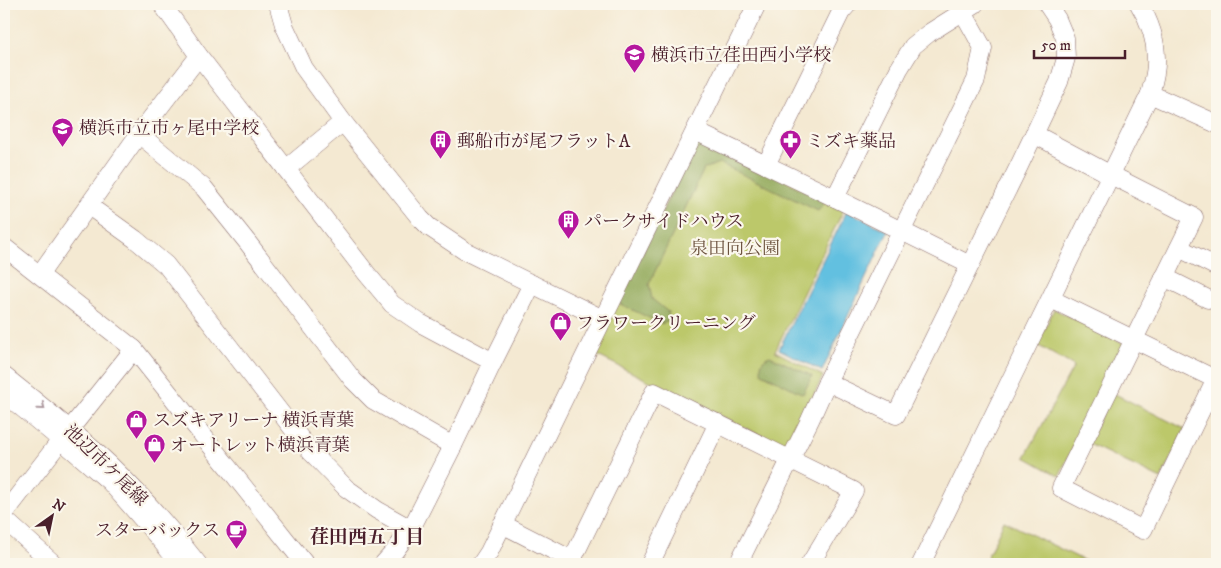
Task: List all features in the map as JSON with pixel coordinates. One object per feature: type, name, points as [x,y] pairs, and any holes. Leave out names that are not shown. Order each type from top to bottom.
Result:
[{"type":"street","points":[[162,4],[199,56],[366,274],[392,304],[420,323],[493,362]]},
{"type":"street","points":[[278,4],[284,25],[304,68],[343,122],[429,227],[465,251],[603,319]]},
{"type":"street","points":[[481,564],[489,552],[757,4]]},
{"type":"street","points":[[766,165],[836,21],[848,4]]},
{"type":"street","points":[[827,382],[896,415],[1059,82],[1066,58],[1065,38],[1057,19],[1047,4]]},
{"type":"street","points":[[921,564],[1112,176],[1150,94],[1156,60],[1149,23],[1139,4]]},
{"type":"street","points":[[738,564],[976,80],[983,48],[969,8],[929,33],[913,46],[899,69],[835,198]]},
{"type":"street","points":[[40,274],[140,134],[199,56]]},
{"type":"street","points":[[1150,94],[1217,124]]},
{"type":"street","points":[[286,169],[343,122]]},
{"type":"street","points":[[695,131],[970,265]]},
{"type":"street","points":[[140,134],[204,188],[353,380],[373,400],[453,446]]},
{"type":"street","points":[[1034,134],[1112,176],[1194,216],[1179,248],[1164,277],[1134,339],[1061,488],[1143,530],[1217,379],[1134,339],[1051,299]]},
{"type":"street","points":[[89,206],[135,239],[166,265],[311,452],[346,488],[377,510],[411,529]]},
{"type":"street","points":[[4,247],[134,349],[305,564]]},
{"type":"street","points":[[1179,248],[1217,267]]},
{"type":"street","points":[[1164,277],[1208,299]]},
{"type":"street","points":[[383,564],[411,529],[532,284]]},
{"type":"street","points":[[4,514],[134,349]]},
{"type":"street","name":"池辺市ケ尾線","points":[[4,376],[66,434],[180,564]]},
{"type":"street","points":[[502,524],[573,563],[654,392],[854,491],[810,564]]},
{"type":"street","name":"池辺市ケ尾線","points":[[4,393],[110,465],[171,530],[198,564]]},
{"type":"street","points":[[650,564],[718,423]]},
{"type":"street","points":[[4,518],[54,564]]},
{"type":"green space","name":"泉田向公園","points":[[698,137],[845,207],[775,351],[823,376],[788,449],[592,353]]},
{"type":"green space","points":[[698,138],[823,200],[824,204],[818,211],[719,163],[704,169],[649,284],[652,299],[668,312],[669,320],[662,324],[618,303]]},
{"type":"green space","points":[[1054,309],[1125,344],[1059,476],[1025,457],[1074,366],[1037,345]]},
{"type":"green space","points":[[770,356],[812,376],[803,394],[762,373],[762,363]]},
{"type":"green space","points":[[1113,393],[1185,429],[1161,479],[1087,443]]},
{"type":"green space","points":[[1004,521],[1091,564],[984,564]]},
{"type":"water","points":[[847,211],[888,231],[822,371],[779,349]]},
{"type":"place","name":"横浜市立荏田西小学校","points":[[635,74]]},
{"type":"place","name":"横浜市立市ヶ尾中学校","points":[[63,147]]},
{"type":"place","name":"郵船市が尾フラットA","points":[[441,160]]},
{"type":"place","name":"ミズキ薬品","points":[[790,160]]},
{"type":"place","name":"パークサイドハウス","points":[[568,240]]},
{"type":"place","name":"フラワークリーニング","points":[[560,342]]},
{"type":"place","name":"スズキアリーナ 横浜青葉","points":[[137,439]]},
{"type":"place","name":"オートレット横浜青葉","points":[[154,464]]},
{"type":"place","name":"スターバックス","points":[[236,549]]},
{"type":"district","name":"荏田西五丁目","points":[[367,536]]}]
